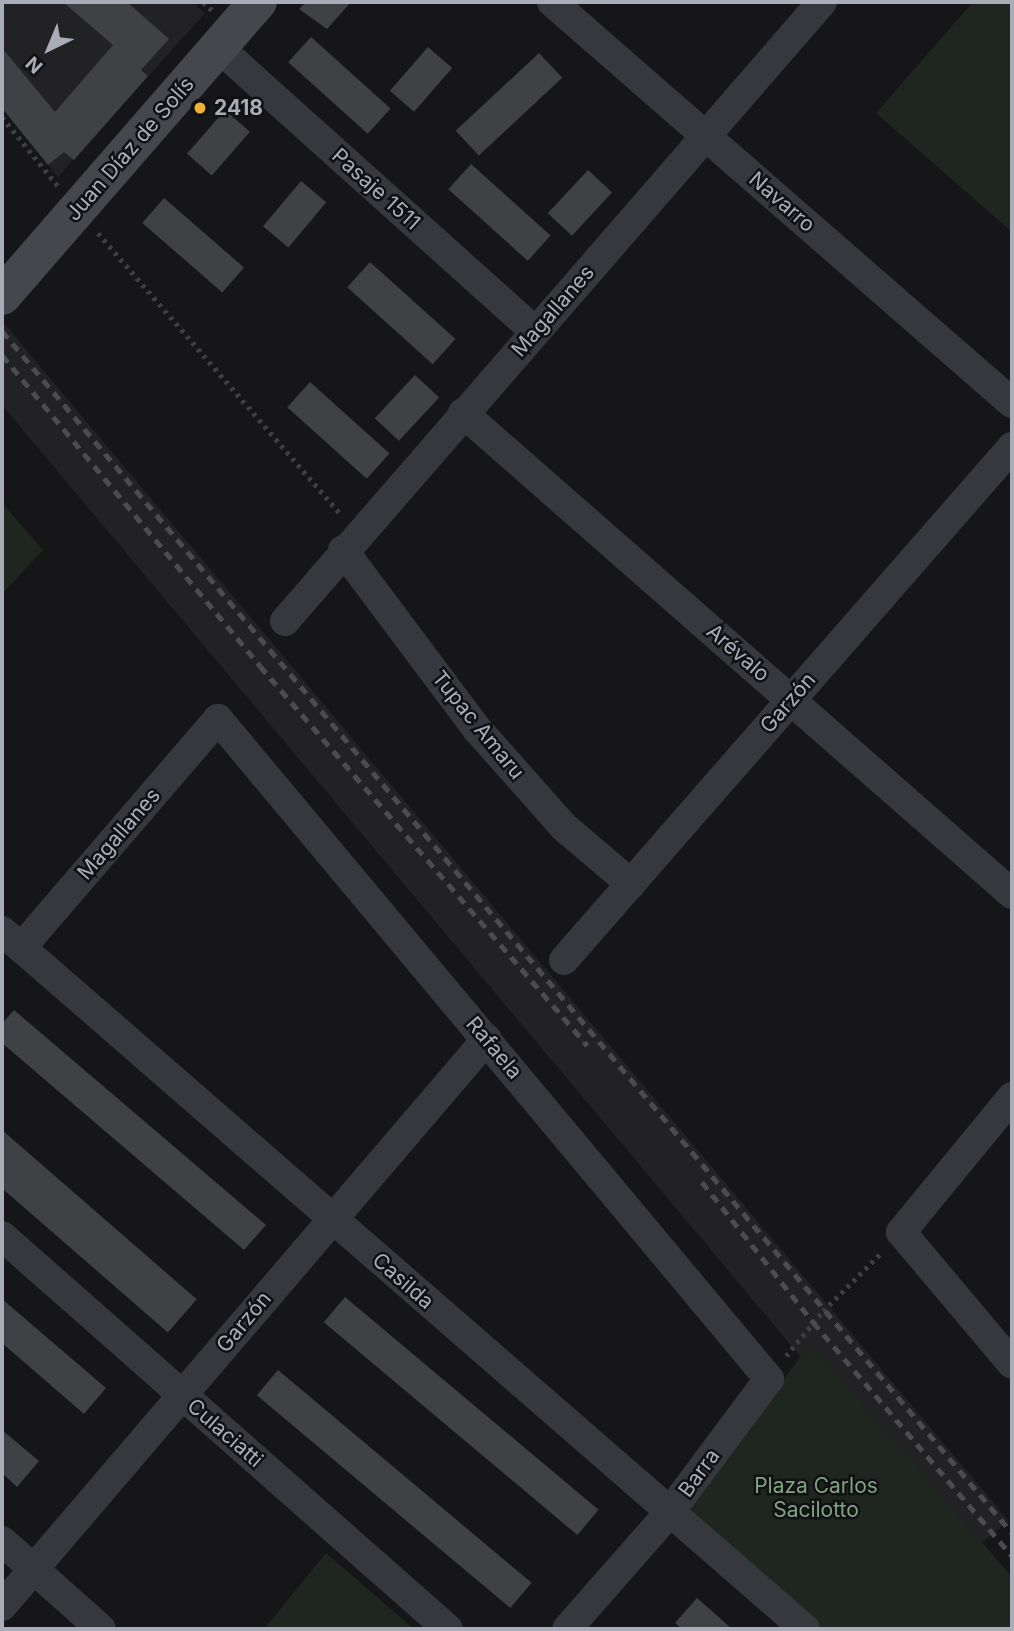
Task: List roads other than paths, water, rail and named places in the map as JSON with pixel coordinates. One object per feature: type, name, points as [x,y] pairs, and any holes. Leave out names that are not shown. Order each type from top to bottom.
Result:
[{"type":"main road","name":"Juan Díaz de Solís","points":[[2,296],[258,2]]},
{"type":"street","name":"Navarro","points":[[552,2],[1012,402]]},
{"type":"street","name":"Magallanes","points":[[285,621],[350,542],[822,2]]},
{"type":"street","name":"Pasaje 1511","points":[[218,47],[534,331]]},
{"type":"street","name":"Arévalo","points":[[463,413],[1012,894]]},
{"type":"street","name":"Garzón","points":[[564,960],[1012,447]]},
{"type":"street","name":"Tupac Amaru","points":[[350,542],[477,729],[564,827],[631,884]]},
{"type":"street","name":"Magallanes","points":[[8,941],[218,719]]},
{"type":"street","name":"Rafaela","points":[[218,719],[769,1378]]},
{"type":"street","name":"Casilda","points":[[8,941],[805,1629]]},
{"type":"street","name":"Garzón","points":[[2,1606],[486,1039]]},
{"type":"street","points":[[1012,1097],[901,1232],[1012,1364]]},
{"type":"street","name":"Culaciatti","points":[[2,1236],[448,1629]]},
{"type":"street","name":"Barra","points":[[567,1629],[669,1513],[769,1378]]},
{"type":"street","points":[[2,1541],[101,1629]]},
{"type":"railway","points":[[2,331],[1012,1533]]},
{"type":"railway","points":[[2,355],[260,666],[587,1045]]},
{"type":"railway","points":[[702,1182],[813,1322],[1012,1556]]},
{"type":"place","name":"2418","points":[[200,108]]},
{"type":"park label","name":"Plaza Carlos Sacilotto","points":[[816,1498]]}]
